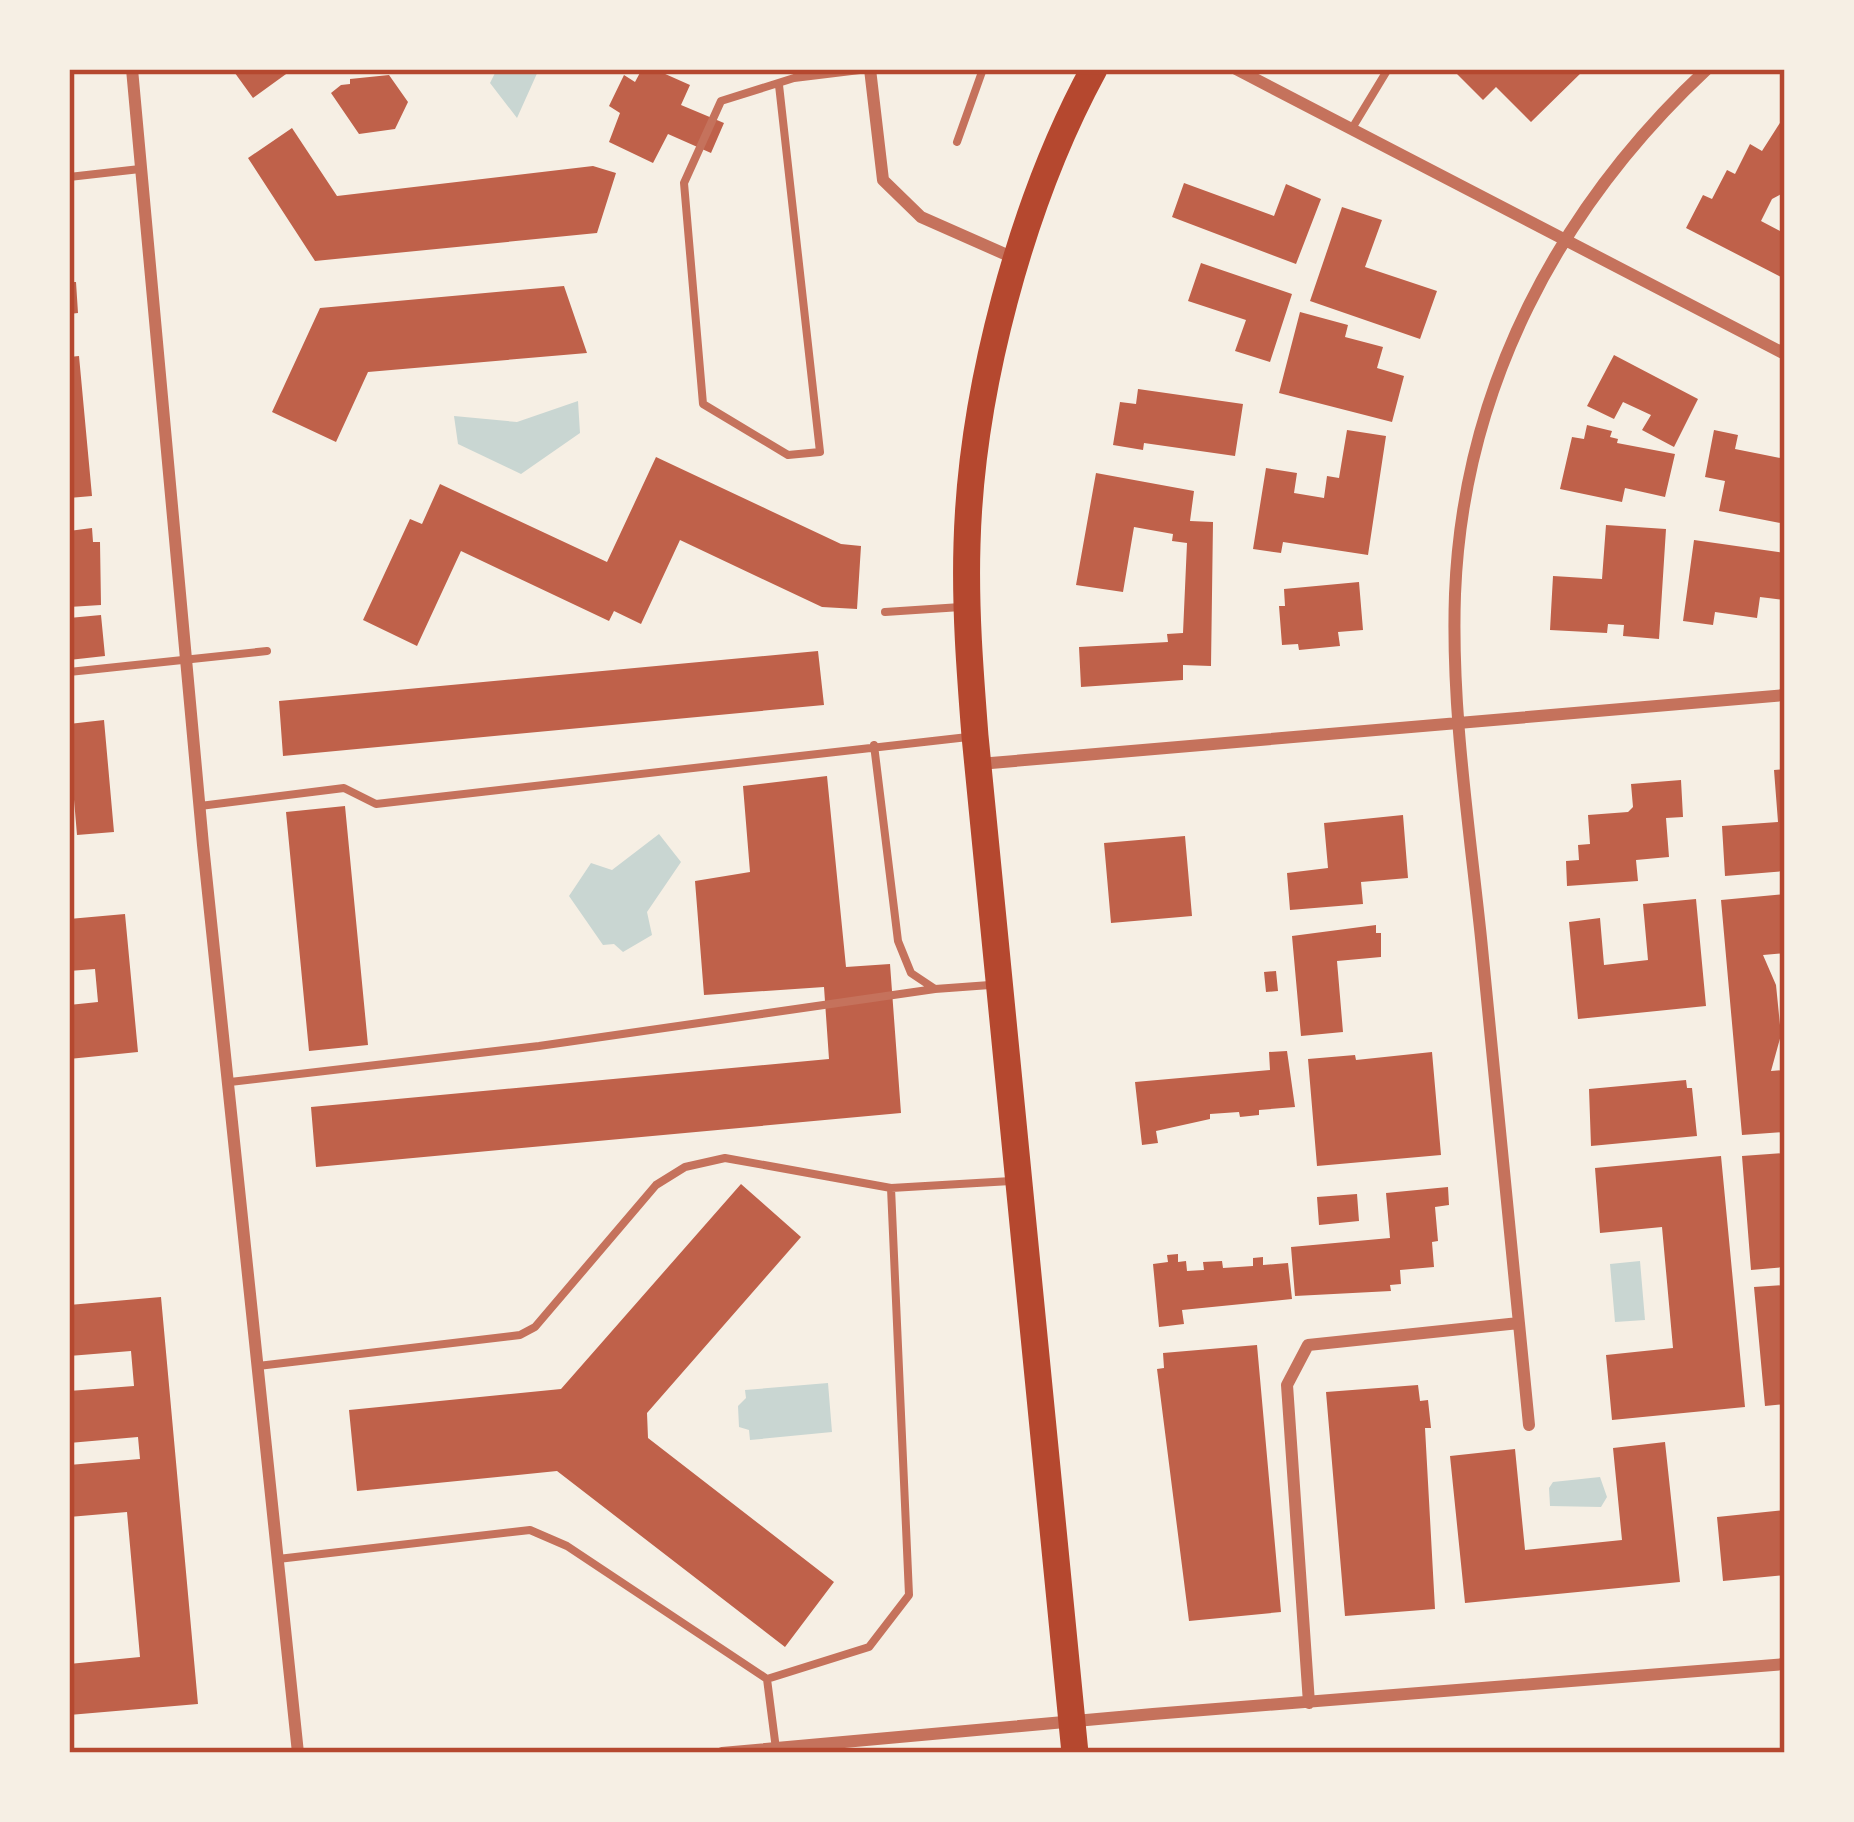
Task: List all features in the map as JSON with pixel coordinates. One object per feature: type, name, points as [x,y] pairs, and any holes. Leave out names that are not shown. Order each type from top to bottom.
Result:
[{"type":"main road","points":[[1075,1753],[977,750],[967,539],[982,402],[1018,259],[1049,166],[1094,69]]},
{"type":"street","points":[[132,69],[200,806],[298,1753]]},
{"type":"street","points":[[869,69],[883,180],[921,217],[1018,259]]},
{"type":"street","points":[[1235,69],[1785,354]]},
{"type":"street","points":[[1529,1425],[1460,725],[1455,597],[1467,479],[1509,340],[1562,240],[1633,144],[1706,69]]},
{"type":"street","points":[[977,750],[1460,725],[1785,695]]},
{"type":"street","points":[[1309,1703],[1287,1384],[1308,1345],[1519,1323]]},
{"type":"street","points":[[722,1753],[1785,1664]]},
{"type":"lane","points":[[779,85],[820,452],[788,455],[703,404],[684,183],[721,101],[779,85],[794,74],[869,69]]},
{"type":"lane","points":[[957,142],[983,69]]},
{"type":"lane","points":[[1351,131],[1388,69]]},
{"type":"lane","points":[[69,177],[141,169]]},
{"type":"lane","points":[[885,612],[967,607]]},
{"type":"lane","points":[[69,672],[267,651]]},
{"type":"lane","points":[[200,806],[344,788],[376,804],[874,745],[977,750]]},
{"type":"lane","points":[[874,745],[898,941],[911,974],[935,989]]},
{"type":"lane","points":[[230,1082],[517,1049],[935,989],[1000,985]]},
{"type":"lane","points":[[257,1366],[520,1335],[535,1328],[656,1185],[685,1167],[724,1158],[891,1188],[1020,1180]]},
{"type":"lane","points":[[767,1679],[868,1647],[909,1595],[891,1188]]},
{"type":"lane","points":[[278,1559],[530,1530],[567,1546],[767,1679],[776,1749]]},
{"type":"shaded area","points":[[497,69],[539,69],[517,118],[490,83]]},
{"type":"shaded area","points":[[578,401],[580,433],[521,474],[458,444],[454,416],[517,422]]},
{"type":"shaded area","points":[[659,834],[681,862],[647,912],[652,935],[623,952],[614,944],[603,945],[569,896],[591,863],[612,870]]},
{"type":"shaded area","points":[[1640,1261],[1645,1320],[1615,1322],[1610,1264]]},
{"type":"shaded area","points":[[828,1383],[832,1432],[750,1440],[749,1430],[739,1427],[738,1406],[746,1398],[745,1390]]},
{"type":"shaded area","points":[[1600,1477],[1607,1497],[1601,1507],[1550,1506],[1553,1482]]},
{"type":"building","points":[[232,69],[293,69],[253,98]]},
{"type":"building","points":[[642,69],[654,69],[690,85],[681,105],[724,123],[711,153],[668,134],[653,163],[609,142],[620,113],[609,106],[624,75],[635,82]]},
{"type":"building","points":[[1452,69],[1585,69],[1531,122],[1496,87],[1483,100]]},
{"type":"building","points":[[389,75],[408,102],[395,129],[359,134],[331,93],[350,84],[350,79]]},
{"type":"building","points":[[1785,115],[1785,192],[1772,199],[1761,221],[1780,231],[1785,220],[1785,279],[1686,228],[1703,195],[1712,199],[1727,170],[1735,174],[1750,144],[1762,151]]},
{"type":"building","points":[[292,128],[337,196],[593,166],[616,173],[597,233],[315,261],[248,158]]},
{"type":"building","points":[[1184,183],[1274,216],[1286,184],[1321,199],[1296,264],[1172,217]]},
{"type":"building","points":[[1342,207],[1382,220],[1365,267],[1437,291],[1420,339],[1310,301]]},
{"type":"building","points":[[1201,263],[1292,294],[1270,362],[1235,351],[1246,320],[1188,301]]},
{"type":"building","points":[[69,282],[76,282],[78,313],[69,314]]},
{"type":"building","points":[[564,286],[587,353],[368,372],[336,442],[272,412],[320,308]]},
{"type":"building","points":[[1300,312],[1348,325],[1345,337],[1383,347],[1377,368],[1404,376],[1392,422],[1279,393]]},
{"type":"building","points":[[1614,355],[1698,399],[1674,447],[1642,430],[1651,415],[1623,402],[1614,419],[1587,406]]},
{"type":"building","points":[[79,356],[92,496],[69,498],[69,357]]},
{"type":"building","points":[[1138,389],[1243,404],[1235,456],[1144,443],[1143,450],[1113,445],[1120,402],[1136,404]]},
{"type":"building","points":[[1587,425],[1612,431],[1610,437],[1618,439],[1617,443],[1675,454],[1665,497],[1625,488],[1622,502],[1560,489],[1572,437],[1584,439]]},
{"type":"building","points":[[1347,430],[1386,436],[1368,555],[1283,542],[1281,553],[1253,549],[1266,468],[1297,473],[1294,493],[1324,498],[1327,476],[1339,478]]},
{"type":"building","points":[[1714,430],[1738,435],[1735,449],[1785,459],[1785,524],[1719,511],[1725,481],[1705,477]]},
{"type":"building","points":[[656,457],[841,544],[861,546],[857,609],[822,607],[680,540],[641,624],[614,611],[609,621],[461,551],[417,646],[363,620],[410,519],[422,524],[440,484],[607,562]]},
{"type":"building","points":[[1096,473],[1194,491],[1190,521],[1213,522],[1211,666],[1183,665],[1183,680],[1081,687],[1079,647],[1168,642],[1167,634],[1183,633],[1187,543],[1172,541],[1173,534],[1134,527],[1123,592],[1076,585]]},
{"type":"building","points":[[1606,525],[1666,529],[1659,639],[1623,636],[1624,625],[1608,624],[1607,633],[1550,630],[1553,576],[1602,579]]},
{"type":"building","points":[[92,528],[93,542],[100,542],[101,605],[69,607],[69,531]]},
{"type":"building","points":[[1694,540],[1785,553],[1785,600],[1760,597],[1757,618],[1715,612],[1713,625],[1683,621]]},
{"type":"building","points":[[1359,582],[1363,630],[1338,632],[1340,646],[1299,650],[1298,644],[1282,645],[1279,606],[1285,606],[1284,589]]},
{"type":"building","points":[[101,615],[105,656],[69,660],[69,618]]},
{"type":"building","points":[[818,651],[824,705],[283,756],[279,701]]},
{"type":"building","points":[[104,720],[114,832],[77,835],[69,777],[69,724]]},
{"type":"building","points":[[1785,769],[1785,871],[1725,876],[1722,826],[1778,822],[1774,770]]},
{"type":"building","points":[[827,776],[846,967],[890,964],[901,1113],[316,1167],[311,1107],[829,1059],[824,987],[704,995],[695,881],[750,872],[743,786]]},
{"type":"building","points":[[1681,780],[1683,817],[1666,818],[1669,857],[1636,860],[1638,881],[1567,886],[1566,861],[1579,860],[1578,845],[1590,844],[1588,815],[1628,812],[1633,807],[1631,784]]},
{"type":"building","points":[[345,806],[368,1045],[309,1051],[286,812]]},
{"type":"building","points":[[1403,815],[1408,878],[1361,882],[1363,904],[1290,910],[1287,873],[1328,868],[1324,823]]},
{"type":"building","points":[[1185,836],[1192,916],[1111,923],[1104,843]]},
{"type":"building","points":[[1785,894],[1785,953],[1763,955],[1776,985],[1781,1035],[1771,1071],[1785,1070],[1785,1132],[1742,1135],[1721,900]]},
{"type":"building","points":[[1696,899],[1706,1006],[1578,1019],[1569,922],[1600,918],[1604,965],[1648,960],[1643,904]]},
{"type":"building","points":[[125,914],[138,1052],[69,1059],[69,1005],[98,1002],[95,969],[69,971],[69,919]]},
{"type":"building","points":[[1376,925],[1376,933],[1381,933],[1381,957],[1337,961],[1343,1032],[1301,1036],[1292,936]]},
{"type":"building","points":[[1276,971],[1278,991],[1266,992],[1264,972]]},
{"type":"building","points":[[1287,1051],[1295,1107],[1240,1117],[1239,1112],[1210,1114],[1210,1119],[1156,1131],[1158,1143],[1142,1145],[1135,1082],[1270,1070],[1269,1052]]},
{"type":"building","points":[[1432,1052],[1441,1155],[1317,1166],[1308,1059],[1355,1055],[1356,1060]]},
{"type":"building","points":[[1686,1080],[1687,1088],[1692,1088],[1697,1136],[1591,1146],[1589,1089]]},
{"type":"building","points":[[1785,1153],[1785,1267],[1751,1270],[1742,1156]]},
{"type":"building","points":[[1721,1156],[1745,1407],[1612,1420],[1606,1355],[1673,1348],[1662,1227],[1600,1233],[1595,1168]]},
{"type":"building","points":[[741,1184],[801,1237],[647,1413],[648,1438],[834,1582],[785,1647],[557,1471],[357,1491],[349,1410],[561,1389]]},
{"type":"building","points":[[1448,1187],[1449,1205],[1435,1207],[1434,1267],[1400,1270],[1401,1284],[1390,1285],[1391,1291],[1295,1296],[1291,1247],[1390,1238],[1386,1193]]},
{"type":"building","points":[[1357,1194],[1359,1221],[1319,1225],[1317,1197]]},
{"type":"building","points":[[1178,1254],[1178,1262],[1186,1261],[1187,1271],[1204,1270],[1203,1262],[1222,1261],[1223,1268],[1253,1266],[1253,1258],[1263,1257],[1263,1265],[1288,1263],[1292,1299],[1182,1310],[1184,1324],[1159,1327],[1153,1264],[1168,1262],[1167,1255]]},
{"type":"building","points":[[1785,1285],[1785,1404],[1765,1406],[1754,1287]]},
{"type":"building","points":[[161,1297],[198,1704],[69,1715],[69,1664],[140,1657],[127,1512],[69,1517],[69,1465],[140,1459],[138,1437],[69,1443],[69,1391],[134,1386],[131,1351],[69,1356],[69,1305]]},
{"type":"building","points":[[1257,1345],[1281,1612],[1189,1621],[1157,1369],[1164,1368],[1163,1353]]},
{"type":"building","points":[[1418,1385],[1420,1401],[1428,1400],[1431,1428],[1425,1428],[1435,1609],[1345,1616],[1326,1392]]},
{"type":"building","points":[[1665,1442],[1680,1582],[1465,1603],[1450,1456],[1515,1449],[1525,1550],[1622,1540],[1613,1448]]},
{"type":"building","points":[[1785,1510],[1785,1575],[1723,1581],[1717,1517]]}]
